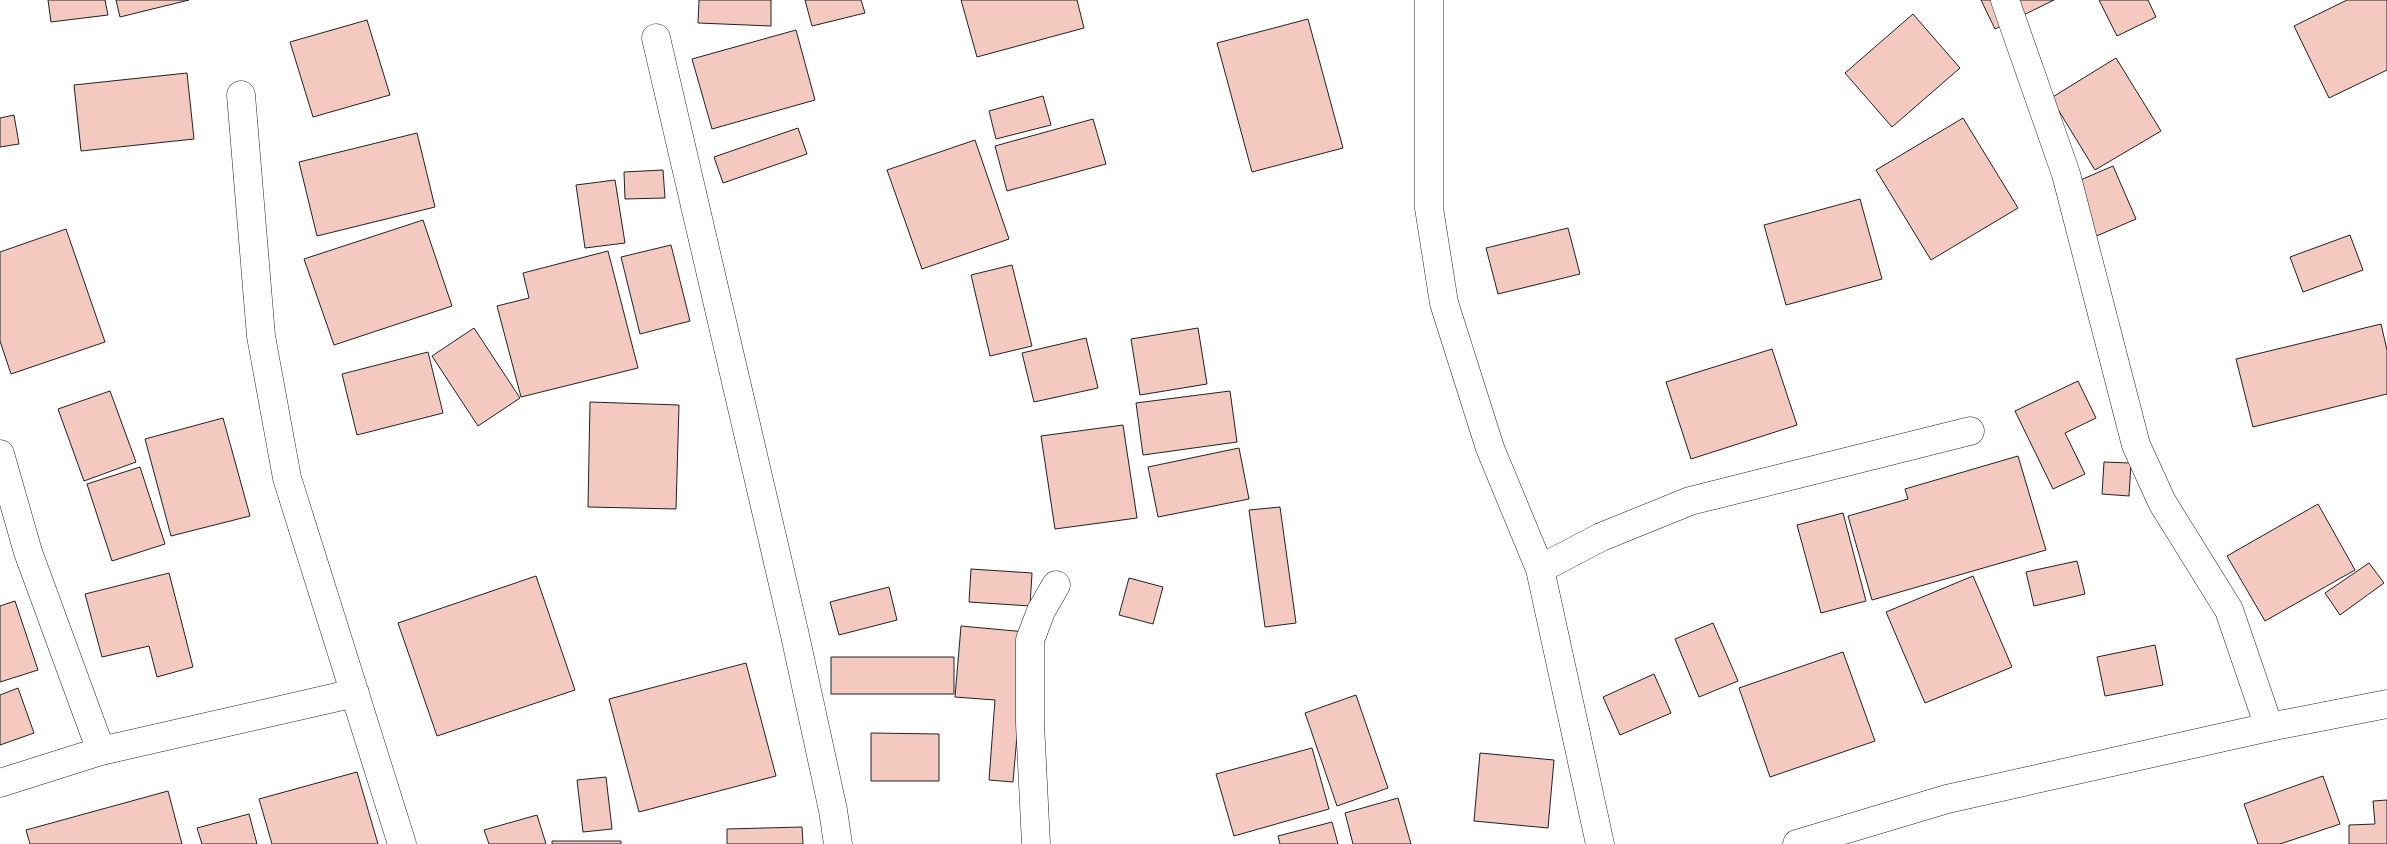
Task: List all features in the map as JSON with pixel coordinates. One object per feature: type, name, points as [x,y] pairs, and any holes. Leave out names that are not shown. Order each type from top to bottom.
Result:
[{"type":"street","points":[[1429,0],[1428,208],[1444,304],[1490,448],[1540,569],[1600,844]]},
{"type":"street","points":[[2005,0],[2066,174],[2136,445],[2162,502],[2229,610],[2269,727]]},
{"type":"street","points":[[656,38],[796,641],[833,810],[838,844]]},
{"type":"street","points":[[240,94],[261,336],[287,478],[402,844]]},
{"type":"street","points":[[1540,569],[1601,537],[1690,501],[1970,431]]},
{"type":"street","points":[[0,454],[28,552],[101,751]]},
{"type":"street","points":[[1036,844],[1030,723],[1030,640],[1041,611],[1056,585]]},
{"type":"street","points":[[0,783],[101,751],[354,693]]},
{"type":"street","points":[[1797,844],[1947,798],[2269,727],[2387,704]]},
{"type":"building","points":[[48,0],[105,0],[108,15],[51,22]]},
{"type":"building","points":[[116,0],[189,0],[120,17]]},
{"type":"building","points":[[699,0],[771,0],[771,26],[698,23]]},
{"type":"building","points":[[805,0],[861,0],[865,13],[812,26]]},
{"type":"building","points":[[961,0],[1077,0],[1084,28],[977,57]]},
{"type":"building","points":[[1981,0],[2054,0],[1995,29]]},
{"type":"building","points":[[2099,0],[2148,0],[2156,17],[2117,36]]},
{"type":"building","points":[[2347,0],[2387,0],[2387,70],[2329,98],[2294,26]]},
{"type":"building","points":[[1913,14],[1960,68],[1892,127],[1845,73]]},
{"type":"building","points":[[1308,19],[1343,148],[1252,172],[1217,43]]},
{"type":"building","points":[[367,20],[390,95],[313,117],[290,42]]},
{"type":"building","points":[[796,30],[815,100],[712,129],[692,59]]},
{"type":"building","points":[[2116,58],[2161,131],[2095,170],[2051,98]]},
{"type":"building","points":[[187,73],[194,139],[81,151],[74,85]]},
{"type":"building","points":[[1043,96],[1051,125],[996,139],[989,111]]},
{"type":"building","points":[[14,115],[19,144],[0,147],[0,118]]},
{"type":"building","points":[[1963,118],[2018,208],[1931,260],[1876,170]]},
{"type":"building","points":[[1093,119],[1106,164],[1007,191],[995,146]]},
{"type":"building","points":[[798,128],[807,154],[723,183],[714,157]]},
{"type":"building","points":[[417,133],[435,207],[317,236],[299,162]]},
{"type":"building","points":[[975,140],[1009,239],[922,269],[887,170]]},
{"type":"building","points":[[2113,166],[2136,219],[2085,241],[2062,188]]},
{"type":"building","points":[[663,170],[665,198],[625,199],[624,172]]},
{"type":"building","points":[[615,180],[625,243],[585,248],[576,185]]},
{"type":"building","points":[[1860,199],[1882,279],[1786,305],[1764,225]]},
{"type":"building","points":[[423,220],[452,306],[334,345],[304,259]]},
{"type":"building","points":[[1568,228],[1580,274],[1498,294],[1486,248]]},
{"type":"building","points":[[66,229],[105,342],[11,374],[0,341],[0,252]]},
{"type":"building","points":[[2350,235],[2363,270],[2303,292],[2290,257]]},
{"type":"building","points":[[671,245],[690,321],[640,334],[621,257]]},
{"type":"building","points":[[608,251],[638,368],[521,397],[497,306],[529,298],[523,273]]},
{"type":"building","points":[[1012,265],[1032,346],[990,356],[971,275]]},
{"type":"building","points":[[2381,324],[2387,350],[2387,394],[2253,427],[2236,359]]},
{"type":"building","points":[[474,328],[520,398],[478,426],[432,356]]},
{"type":"building","points":[[1198,328],[1207,384],[1140,395],[1131,339]]},
{"type":"building","points":[[1086,338],[1098,388],[1034,402],[1022,353]]},
{"type":"building","points":[[1772,349],[1797,425],[1691,459],[1666,382]]},
{"type":"building","points":[[428,352],[443,413],[357,435],[342,374]]},
{"type":"building","points":[[2078,381],[2096,418],[2065,433],[2085,474],[2053,489],[2015,411]]},
{"type":"building","points":[[110,391],[136,462],[84,481],[58,409]]},
{"type":"building","points":[[1230,391],[1237,442],[1143,455],[1136,403]]},
{"type":"building","points":[[590,402],[679,405],[676,509],[588,507]]},
{"type":"building","points":[[223,418],[250,516],[171,536],[145,439]]},
{"type":"building","points":[[1123,425],[1137,518],[1055,529],[1041,436]]},
{"type":"building","points":[[1239,448],[1249,499],[1158,517],[1148,467]]},
{"type":"building","points":[[2018,456],[2046,550],[1872,600],[1848,516],[1908,499],[1905,489]]},
{"type":"building","points":[[2104,462],[2131,463],[2129,496],[2102,494]]},
{"type":"building","points":[[140,467],[165,544],[112,561],[87,484]]},
{"type":"building","points":[[2318,504],[2355,570],[2265,621],[2227,556]]},
{"type":"building","points":[[1280,507],[1296,623],[1265,627],[1249,510]]},
{"type":"building","points":[[1843,513],[1866,601],[1821,613],[1797,525]]},
{"type":"building","points":[[2077,561],[2085,594],[2034,606],[2026,572]]},
{"type":"building","points":[[2369,563],[2384,583],[2340,615],[2325,593]]},
{"type":"building","points":[[971,569],[1032,573],[1030,606],[969,602]]},
{"type":"building","points":[[169,573],[193,667],[157,677],[149,646],[102,657],[85,594]]},
{"type":"building","points":[[536,576],[575,690],[437,736],[398,623]]},
{"type":"building","points":[[1973,576],[2012,667],[1925,703],[1886,612]]},
{"type":"building","points":[[1129,578],[1163,587],[1153,624],[1119,615]]},
{"type":"building","points":[[889,587],[897,620],[839,635],[830,602]]},
{"type":"building","points":[[15,601],[38,670],[0,682],[0,606]]},
{"type":"building","points":[[1713,623],[1738,681],[1699,697],[1675,639]]},
{"type":"building","points":[[961,626],[1026,632],[1013,782],[989,780],[995,700],[955,697]]},
{"type":"building","points":[[2155,645],[2163,685],[2105,696],[2097,657]]},
{"type":"building","points":[[1843,652],[1875,741],[1770,777],[1739,688]]},
{"type":"building","points":[[831,657],[954,657],[954,694],[831,694]]},
{"type":"building","points":[[746,663],[776,776],[639,812],[609,699]]},
{"type":"building","points":[[1654,674],[1671,713],[1620,735],[1603,697]]},
{"type":"building","points":[[18,688],[34,733],[0,745],[0,695]]},
{"type":"building","points":[[1356,695],[1388,788],[1337,806],[1305,713]]},
{"type":"building","points":[[871,733],[939,734],[939,781],[871,781]]},
{"type":"building","points":[[1312,748],[1329,809],[1234,836],[1216,774]]},
{"type":"building","points":[[1480,753],[1554,760],[1548,828],[1474,821]]},
{"type":"building","points":[[357,772],[378,844],[272,844],[259,799]]},
{"type":"building","points":[[2323,776],[2340,824],[2280,844],[2258,844],[2244,804]]},
{"type":"building","points":[[606,777],[612,829],[583,832],[577,780]]},
{"type":"building","points":[[168,791],[182,844],[30,844],[26,830]]},
{"type":"building","points":[[1398,798],[1411,844],[1353,844],[1345,813]]},
{"type":"building","points":[[2387,800],[2387,844],[2349,844],[2349,825],[2375,824],[2373,801]]},
{"type":"building","points":[[249,814],[257,844],[202,844],[197,828]]},
{"type":"building","points":[[537,815],[546,844],[489,844],[484,830]]},
{"type":"building","points":[[1332,822],[1338,844],[1280,844],[1278,836]]},
{"type":"building","points":[[802,827],[803,844],[727,844],[727,829]]},
{"type":"building","points":[[552,841],[621,841],[621,844],[552,844]]}]
